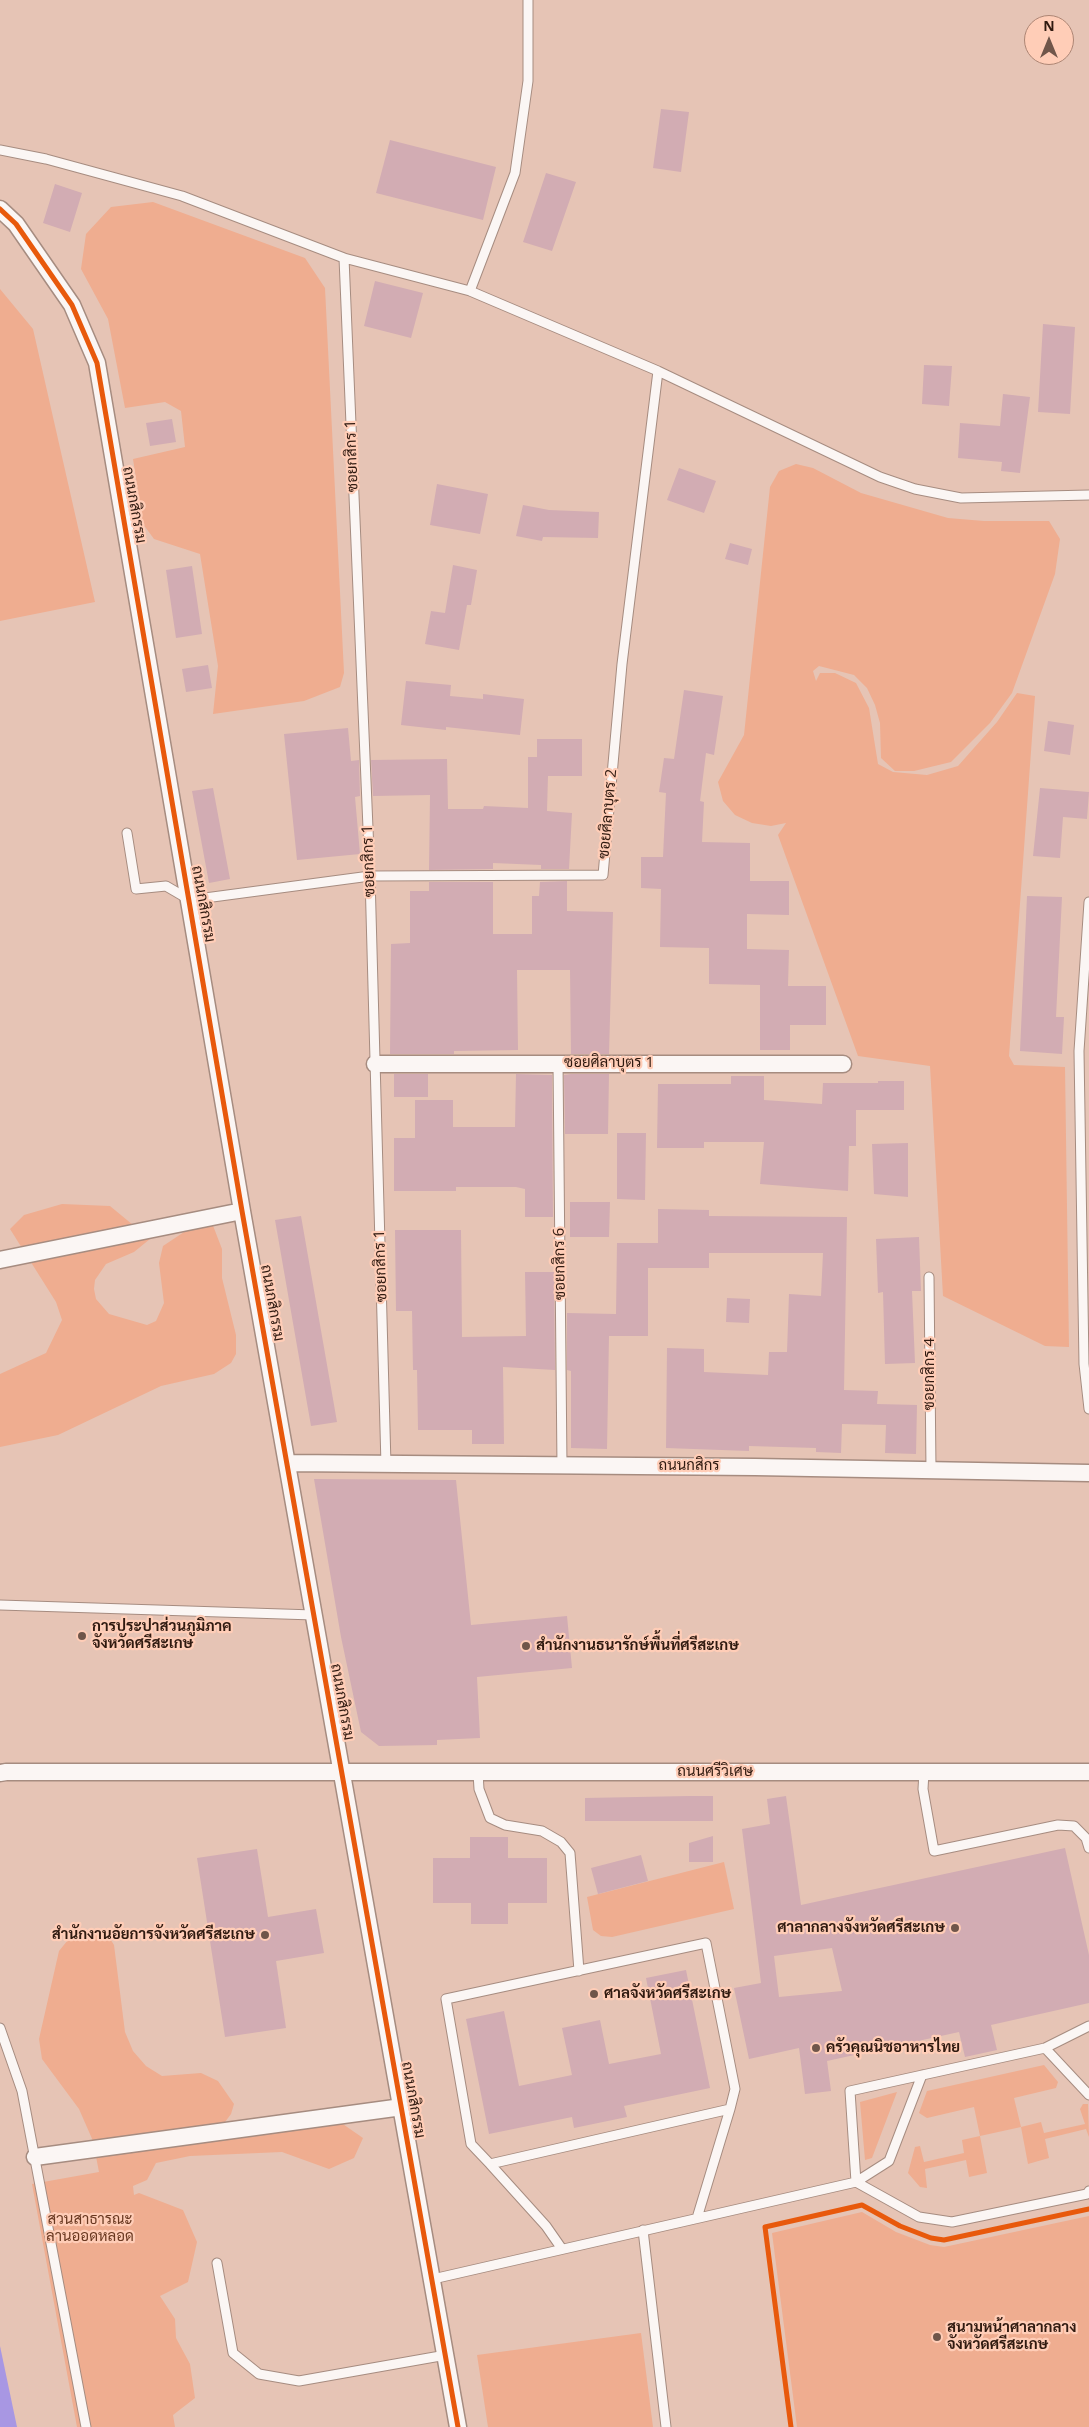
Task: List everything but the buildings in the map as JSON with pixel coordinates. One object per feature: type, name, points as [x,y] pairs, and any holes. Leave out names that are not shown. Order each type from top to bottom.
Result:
[{"type":"street","name":"ถนนกสิกรรม","points":[[0,210],[16,224],[72,304],[97,363],[242,1211],[458,2427]]},
{"type":"street","name":"ซอยศิลาบุตร 1","points":[[375,1064],[843,1064]]},
{"type":"street","points":[[0,1260],[242,1211]]},
{"type":"street","name":"ถนนกสิกร","points":[[288,1463],[1089,1473]]},
{"type":"street","name":"ถนนศรีวิเศษ","points":[[0,1774],[6,1772],[1089,1772]]},
{"type":"street","points":[[35,2157],[402,2107]]},
{"type":"lane","points":[[470,292],[515,173],[528,81],[528,0]]},
{"type":"lane","points":[[0,150],[46,159],[182,196],[344,258],[470,292],[658,371],[880,478],[915,489],[961,498],[1089,495]]},
{"type":"lane","name":"ซอยกสิกร 1","points":[[344,258],[370,876],[386,1464]]},
{"type":"lane","name":"ซอยศิลาบุตร 2","points":[[190,900],[370,876],[603,875],[622,664],[658,371]]},
{"type":"lane","points":[[127,833],[136,889],[166,886],[190,900]]},
{"type":"lane","points":[[1089,902],[1086,986],[1079,1051],[1084,1364],[1089,1409]]},
{"type":"lane","name":"ซอยกสิกร 6","points":[[558,1063],[562,1466]]},
{"type":"lane","name":"ซอยกสิกร 4","points":[[930,1277],[931,1470]]},
{"type":"lane","points":[[0,1605],[314,1616]]},
{"type":"lane","points":[[478,1772],[479,1789],[490,1818],[505,1825],[542,1831],[561,1842],[570,1853],[580,1971]]},
{"type":"lane","points":[[924,1772],[924,1789],[934,1851],[1058,1825],[1074,1826],[1086,1838],[1089,1848]]},
{"type":"lane","points":[[562,2249],[546,2226],[471,2144],[446,2000],[706,1943],[735,2089],[697,2218]]},
{"type":"lane","points":[[856,2182],[850,2091],[1045,2048],[1089,2026]]},
{"type":"lane","points":[[0,2028],[22,2091],[86,2427]]},
{"type":"lane","points":[[1045,2048],[1089,2095]]},
{"type":"lane","points":[[432,2279],[856,2182],[889,2161],[922,2076]]},
{"type":"lane","points":[[490,2164],[730,2109]]},
{"type":"lane","points":[[856,2182],[920,2217],[952,2222],[1087,2194],[1089,2191]]},
{"type":"lane","points":[[643,2230],[666,2427]]},
{"type":"lane","points":[[217,2263],[233,2353],[259,2374],[299,2381],[446,2355]]},
{"type":"green space","points":[[153,202],[305,258],[325,288],[344,673],[340,687],[304,701],[213,714],[218,666],[200,554],[154,539],[143,524],[133,459],[185,447],[181,411],[165,402],[125,408],[108,319],[81,269],[86,234],[111,207]]},
{"type":"green space","points":[[0,289],[33,329],[95,602],[0,621]]},
{"type":"green space","points":[[796,464],[813,468],[861,493],[948,518],[984,521],[1049,521],[1060,539],[1055,574],[1012,693],[990,723],[951,762],[914,771],[895,771],[881,758],[880,723],[875,705],[867,688],[854,675],[819,666],[813,671],[816,681],[820,673],[835,673],[856,683],[869,708],[878,764],[893,772],[927,775],[958,766],[997,722],[1017,693],[1035,696],[1009,1056],[1014,1065],[1065,1067],[1069,1347],[1045,1346],[943,1296],[930,1066],[858,1056],[778,835],[786,823],[771,826],[752,823],[735,815],[723,801],[718,782],[744,735],[770,487],[779,471]]},
{"type":"green space","points":[[62,1204],[110,1206],[150,1239],[134,1252],[106,1264],[95,1280],[94,1289],[96,1299],[109,1314],[147,1325],[156,1321],[164,1303],[159,1263],[163,1246],[193,1226],[212,1223],[222,1249],[222,1278],[236,1335],[236,1354],[231,1363],[214,1374],[161,1386],[58,1435],[0,1447],[0,1374],[46,1353],[62,1320],[56,1302],[10,1229],[24,1215]]},
{"type":"green space","points":[[724,1862],[734,1909],[612,1937],[601,1936],[593,1930],[587,1897]]},
{"type":"green space","name":"สวนสาธารณะ ลานออดหลอด","points":[[91,1930],[109,1937],[114,1945],[125,2032],[133,2051],[146,2066],[162,2076],[201,2073],[218,2081],[234,2104],[231,2114],[225,2122],[228,2132],[337,2120],[363,2138],[354,2158],[329,2169],[282,2152],[190,2156],[156,2163],[147,2180],[133,2186],[134,2195],[139,2193],[183,2210],[197,2242],[188,2282],[160,2296],[175,2319],[176,2338],[190,2364],[195,2398],[173,2415],[175,2427],[77,2427],[32,2184],[99,2172],[93,2141],[79,2109],[42,2059],[39,2039],[59,1951],[72,1935]]},
{"type":"green space","points":[[1044,2065],[1058,2082],[1056,2088],[1014,2098],[1021,2127],[980,2136],[974,2107],[927,2118],[919,2113],[927,2091]]},
{"type":"green space","points":[[897,2092],[872,2158],[865,2160],[860,2102]]},
{"type":"green space","points":[[1083,2104],[1088,2104],[1089,2137],[1086,2129],[1045,2139],[1049,2158],[1028,2164],[1021,2127],[1041,2122],[1044,2133],[1085,2124],[1080,2109]]},
{"type":"green space","points":[[980,2136],[987,2173],[969,2177],[966,2160],[925,2169],[927,2188],[920,2187],[908,2173],[915,2147],[920,2146],[924,2162],[964,2153],[962,2140]]},
{"type":"green space","name":"สนามหน้าศาลากลาง จังหวัดศรีสะเกษ","points":[[862,2212],[896,2232],[930,2245],[944,2247],[1089,2216],[1089,2427],[797,2427],[772,2233]]},
{"type":"green space","points":[[641,2333],[653,2427],[488,2427],[477,2355]]},
{"type":"shaded area","points":[[0,2346],[17,2427],[0,2427]]},
{"type":"cycle path","points":[[0,209],[16,224],[72,305],[97,363],[242,1211],[458,2427]]},
{"type":"cycle path","points":[[791,2427],[765,2227],[862,2205],[900,2226],[931,2238],[944,2240],[1089,2209]]},
{"type":"place","name":"การประปาส่วนภูมิภาค จังหวัดศรีสะเกษ","points":[[82,1636]]},
{"type":"place","name":"สำนักงานธนารักษ์พื้นที่ศรีสะเกษ","points":[[526,1646]]},
{"type":"place","name":"ศาลากลางจังหวัดศรีสะเกษ","points":[[955,1928]]},
{"type":"place","name":"สำนักงานอัยการจังหวัดศรีสะเกษ","points":[[265,1935]]},
{"type":"place","name":"ศาลจังหวัดศรีสะเกษ","points":[[594,1994]]},
{"type":"place","name":"ครัวคุณนิชอาหารไทย","points":[[816,2048]]},
{"type":"place","name":"สนามหน้าศาลากลาง จังหวัดศรีสะเกษ","points":[[937,2337]]}]
